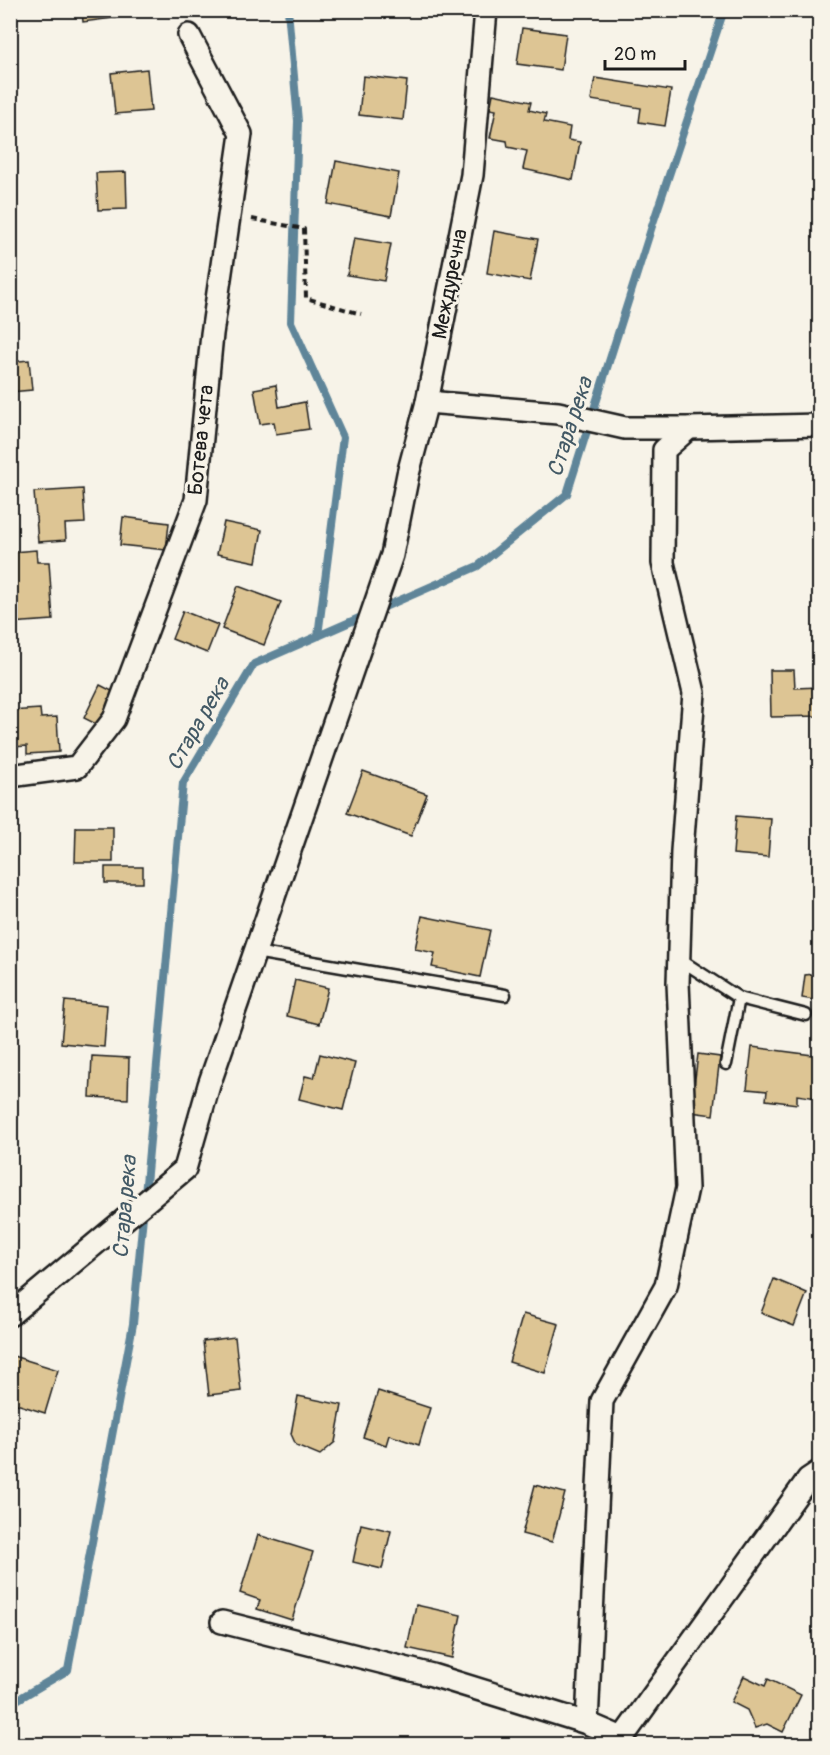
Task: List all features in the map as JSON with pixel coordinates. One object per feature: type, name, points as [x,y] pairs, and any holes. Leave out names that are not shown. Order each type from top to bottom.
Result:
[{"type":"street","name":"Междуречна","points":[[10,1315],[185,1169],[209,1085],[392,555],[408,474],[427,402],[472,175],[486,10]]},
{"type":"street","name":"Ботева чета","points":[[10,776],[77,767],[114,719],[196,500],[212,334],[242,134],[189,35]]},
{"type":"street","points":[[427,402],[558,413],[625,428],[819,425]]},
{"type":"street","points":[[587,1723],[602,1401],[666,1286],[687,1188],[678,983],[682,851],[694,693],[663,562],[664,450],[689,428]]},
{"type":"street","points":[[222,1622],[432,1675],[587,1723],[620,1741],[808,1479],[819,1471]]},
{"type":"lane","points":[[255,952],[505,995]]},
{"type":"lane","points":[[679,959],[739,998],[806,1015]]},
{"type":"lane","points":[[726,1064],[739,998]]},
{"type":"path","points":[[277,224],[304,229],[306,298],[361,314]]},
{"type":"building","points":[[82,10],[119,10],[120,17],[83,22]]},
{"type":"building","points":[[522,28],[566,34],[561,70],[517,64]]},
{"type":"building","points":[[147,69],[151,111],[115,114],[111,73]]},
{"type":"building","points":[[363,76],[407,81],[403,120],[359,115]]},
{"type":"building","points":[[595,78],[671,90],[665,126],[639,122],[641,108],[591,100]]},
{"type":"building","points":[[493,94],[531,102],[529,110],[546,114],[544,122],[570,127],[568,140],[580,142],[573,180],[523,169],[527,151],[508,147],[507,141],[490,138],[496,110],[490,109]]},
{"type":"building","points":[[336,161],[399,173],[391,216],[328,204]]},
{"type":"building","points":[[126,172],[127,209],[98,210],[96,173]]},
{"type":"building","points":[[494,231],[538,239],[530,281],[487,273]]},
{"type":"building","points":[[354,238],[391,244],[384,281],[347,275]]},
{"type":"building","points":[[29,360],[32,390],[10,392],[10,362]]},
{"type":"building","points":[[276,385],[279,407],[305,402],[309,429],[276,434],[274,422],[260,424],[254,389]]},
{"type":"building","points":[[83,489],[85,523],[65,524],[66,540],[38,542],[34,492]]},
{"type":"building","points":[[123,517],[169,523],[166,550],[120,545]]},
{"type":"building","points":[[224,522],[262,530],[256,562],[217,554]]},
{"type":"building","points":[[36,550],[37,562],[49,562],[53,620],[10,623],[10,566],[14,566],[13,552]]},
{"type":"building","points":[[238,586],[281,602],[264,645],[222,629]]},
{"type":"building","points":[[183,611],[218,625],[207,653],[172,639]]},
{"type":"building","points":[[770,670],[794,670],[795,688],[820,687],[820,716],[771,717]]},
{"type":"building","points":[[100,685],[114,692],[98,725],[84,718]]},
{"type":"building","points":[[40,709],[41,718],[57,717],[59,752],[27,754],[27,746],[11,747],[10,711]]},
{"type":"building","points":[[363,771],[427,794],[411,836],[347,813]]},
{"type":"building","points":[[736,816],[771,819],[768,857],[733,854]]},
{"type":"building","points":[[76,827],[113,827],[113,862],[75,862]]},
{"type":"building","points":[[105,867],[143,867],[143,883],[105,883]]},
{"type":"building","points":[[422,916],[490,930],[480,977],[432,967],[435,953],[415,949]]},
{"type":"building","points":[[817,948],[820,949],[820,1001],[802,998],[805,975],[814,974]]},
{"type":"building","points":[[295,980],[328,988],[319,1024],[287,1016]]},
{"type":"building","points":[[65,1001],[107,1005],[104,1047],[61,1043]]},
{"type":"building","points":[[752,1047],[820,1056],[820,1082],[817,1098],[797,1095],[797,1104],[766,1100],[767,1091],[747,1089]]},
{"type":"building","points":[[320,1054],[355,1063],[343,1110],[299,1099],[305,1076],[314,1078]]},
{"type":"building","points":[[698,1054],[720,1057],[713,1115],[691,1112]]},
{"type":"building","points":[[92,1056],[129,1058],[128,1099],[90,1097]]},
{"type":"building","points":[[774,1279],[807,1293],[794,1326],[761,1313]]},
{"type":"building","points":[[523,1314],[559,1324],[545,1373],[509,1362]]},
{"type":"building","points":[[235,1337],[241,1391],[209,1395],[203,1341]]},
{"type":"building","points":[[10,1355],[58,1370],[45,1413],[10,1402]]},
{"type":"building","points":[[378,1391],[430,1408],[419,1445],[389,1435],[386,1445],[363,1437]]},
{"type":"building","points":[[298,1396],[342,1405],[335,1442],[320,1455],[296,1445],[291,1434]]},
{"type":"building","points":[[535,1485],[565,1493],[552,1542],[522,1534]]},
{"type":"building","points":[[361,1524],[391,1531],[382,1569],[353,1562]]},
{"type":"building","points":[[258,1535],[313,1552],[292,1620],[257,1609],[260,1600],[240,1593]]},
{"type":"building","points":[[416,1605],[461,1615],[452,1658],[407,1648]]},
{"type":"building","points":[[744,1676],[765,1686],[768,1679],[801,1695],[783,1732],[767,1724],[755,1728],[747,1710],[731,1702]]},
{"type":"waterway","points":[[288,10],[298,121],[291,322],[343,437],[318,636]]},
{"type":"waterway","name":"Стара река","points":[[10,1704],[68,1670],[133,1324],[183,783],[254,664],[478,566],[567,494],[653,223],[724,10]]}]
